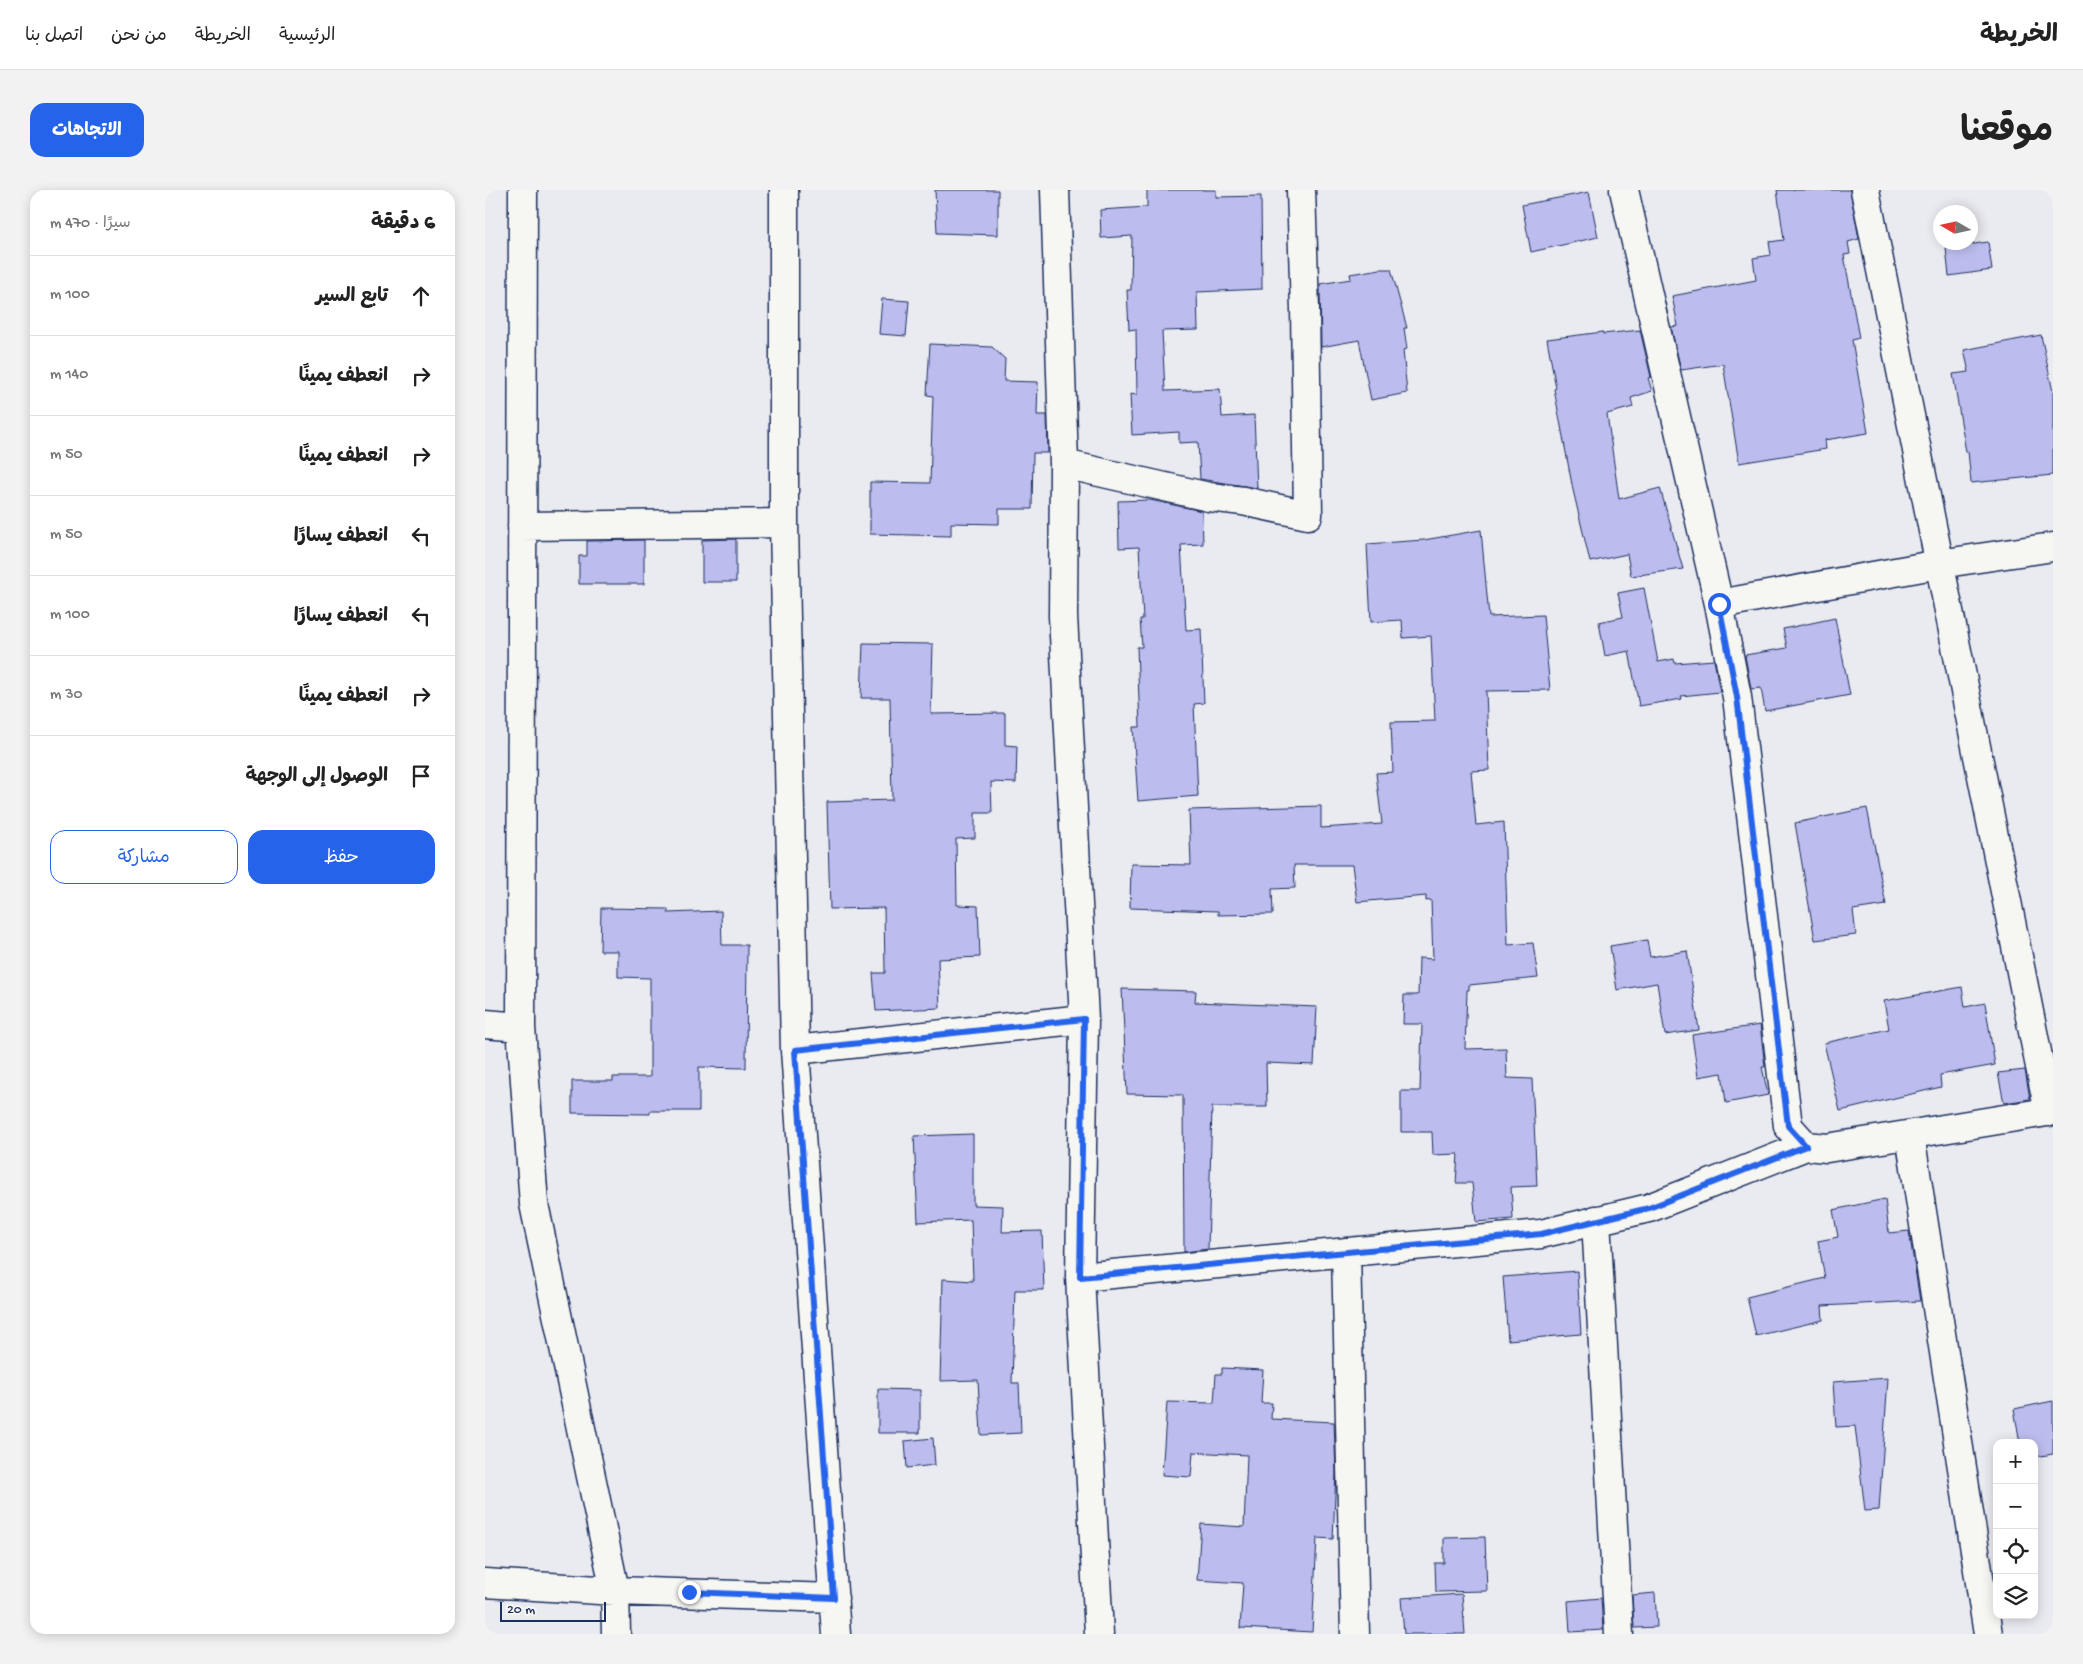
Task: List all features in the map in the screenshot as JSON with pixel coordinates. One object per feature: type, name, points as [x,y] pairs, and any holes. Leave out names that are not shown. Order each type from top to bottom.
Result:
[{"type":"street","points":[[523,190],[521,1027],[534,1204],[615,1591],[616,1634]]},
{"type":"street","points":[[784,190],[784,523],[795,1050],[836,1634]]},
{"type":"street","points":[[1055,190],[1064,464],[1063,616],[1084,1019],[1080,1277],[1099,1634]]},
{"type":"street","points":[[1064,464],[1209,497],[1243,501],[1308,515],[1301,190]]},
{"type":"street","points":[[1624,190],[1719,604],[1737,697],[1788,1126],[1806,1146]]},
{"type":"street","points":[[1080,1277],[1541,1234],[1649,1208],[1806,1146],[1827,1148],[2051,1112],[1865,190]]},
{"type":"street","points":[[522,526],[784,523]]},
{"type":"street","points":[[1719,604],[1939,564],[2053,548]]},
{"type":"street","points":[[795,1050],[1084,1019]]},
{"type":"street","points":[[485,1024],[521,1027]]},
{"type":"street","points":[[1910,1135],[1988,1634]]},
{"type":"street","points":[[1596,1220],[1619,1634]]},
{"type":"street","points":[[1346,1252],[1355,1634]]},
{"type":"street","points":[[485,1583],[615,1591],[834,1598]]},
{"type":"building","points":[[935,190],[998,190],[998,235],[937,233]]},
{"type":"building","points":[[1147,190],[1216,190],[1216,197],[1261,196],[1262,289],[1197,292],[1198,330],[1162,331],[1165,391],[1220,389],[1222,417],[1254,415],[1257,488],[1200,479],[1198,442],[1179,443],[1179,432],[1132,435],[1130,394],[1137,395],[1136,329],[1129,330],[1127,290],[1131,290],[1132,236],[1101,238],[1100,210],[1147,207]]},
{"type":"building","points":[[1777,190],[1850,190],[1859,239],[1848,242],[1850,254],[1844,255],[1859,338],[1852,340],[1868,433],[1825,440],[1826,449],[1739,463],[1723,364],[1681,370],[1671,327],[1678,326],[1672,296],[1756,280],[1753,258],[1771,255],[1769,242],[1784,240]]},
{"type":"building","points":[[1589,192],[1598,237],[1531,252],[1522,205]]},
{"type":"building","points":[[1988,242],[1992,270],[1949,276],[1946,250],[1978,250],[1978,243]]},
{"type":"building","points":[[1391,269],[1407,328],[1404,328],[1407,349],[1403,350],[1407,393],[1371,400],[1359,340],[1321,347],[1320,284],[1351,279],[1350,274]]},
{"type":"building","points":[[882,299],[909,301],[906,336],[879,334]]},
{"type":"building","points":[[1640,330],[1651,377],[1648,378],[1652,391],[1631,398],[1633,407],[1607,414],[1619,499],[1660,488],[1683,569],[1631,576],[1627,554],[1590,562],[1573,490],[1554,389],[1556,388],[1547,339],[1603,332],[1603,334]]},
{"type":"building","points":[[2041,335],[2053,392],[2053,475],[1971,483],[1968,451],[1966,452],[1953,374],[1969,372],[1964,350]]},
{"type":"building","points":[[930,344],[992,347],[1005,359],[1004,381],[1038,382],[1037,415],[1047,415],[1048,453],[1033,453],[1032,509],[999,509],[999,524],[951,523],[951,536],[870,534],[870,482],[930,483],[933,396],[927,395]]},
{"type":"building","points":[[1150,500],[1202,511],[1203,544],[1181,545],[1186,630],[1201,629],[1204,703],[1194,704],[1198,796],[1138,801],[1133,727],[1140,727],[1137,647],[1142,647],[1140,619],[1143,619],[1139,547],[1119,548],[1118,501]]},
{"type":"building","points":[[1481,530],[1489,617],[1543,615],[1550,690],[1486,691],[1489,770],[1471,771],[1476,825],[1504,822],[1508,945],[1533,943],[1538,978],[1469,985],[1469,990],[1467,990],[1465,1049],[1506,1048],[1507,1078],[1532,1079],[1537,1186],[1511,1187],[1513,1219],[1476,1222],[1472,1183],[1456,1183],[1458,1154],[1433,1155],[1432,1132],[1401,1132],[1401,1091],[1420,1091],[1422,1024],[1403,1024],[1404,995],[1418,995],[1419,958],[1433,959],[1431,900],[1426,901],[1426,896],[1357,902],[1352,865],[1294,865],[1295,888],[1272,889],[1273,914],[1218,915],[1218,911],[1130,908],[1131,864],[1191,865],[1189,810],[1321,806],[1321,828],[1382,824],[1376,773],[1393,772],[1391,722],[1435,721],[1431,636],[1403,638],[1402,620],[1371,622],[1367,544],[1424,540]]},
{"type":"building","points":[[736,539],[736,582],[702,582],[702,540]]},
{"type":"building","points":[[644,540],[644,584],[579,584],[579,556],[587,556],[587,541]]},
{"type":"building","points":[[1644,588],[1658,662],[1674,659],[1675,663],[1714,660],[1720,692],[1681,696],[1682,699],[1639,706],[1629,651],[1605,656],[1599,622],[1623,617],[1618,593]]},
{"type":"building","points":[[1835,618],[1850,695],[1765,711],[1761,688],[1751,689],[1745,655],[1787,648],[1783,629]]},
{"type":"building","points":[[863,643],[933,644],[931,714],[1005,713],[1005,745],[1017,746],[1016,783],[991,782],[992,813],[975,813],[975,838],[956,839],[957,905],[978,906],[980,957],[938,959],[940,1008],[876,1011],[873,973],[885,973],[884,908],[830,909],[827,802],[892,800],[890,698],[861,698]]},
{"type":"building","points":[[1867,808],[1886,905],[1853,910],[1856,935],[1815,940],[1795,823]]},
{"type":"building","points":[[601,908],[668,909],[668,913],[721,911],[722,945],[747,945],[746,1068],[699,1067],[699,1111],[650,1111],[650,1114],[572,1113],[572,1081],[613,1081],[613,1077],[650,1077],[650,978],[618,977],[618,951],[600,951]]},
{"type":"building","points":[[1647,940],[1650,957],[1687,951],[1699,1030],[1665,1035],[1657,983],[1617,990],[1610,946]]},
{"type":"building","points":[[1962,987],[1965,1007],[1985,1003],[1995,1065],[1940,1075],[1941,1087],[1840,1111],[1824,1043],[1889,1029],[1884,1001]]},
{"type":"building","points":[[1122,989],[1196,991],[1195,1002],[1317,1007],[1314,1065],[1266,1063],[1267,1107],[1212,1107],[1208,1249],[1184,1252],[1183,1095],[1127,1094]]},
{"type":"building","points":[[1760,1025],[1765,1067],[1762,1067],[1768,1095],[1726,1103],[1722,1073],[1698,1077],[1692,1035]]},
{"type":"building","points":[[2025,1070],[2030,1099],[2004,1103],[1998,1073]]},
{"type":"building","points":[[973,1134],[973,1205],[1003,1206],[1002,1232],[1042,1231],[1044,1290],[1015,1290],[1012,1383],[1019,1383],[1021,1433],[981,1435],[978,1380],[940,1381],[943,1279],[973,1281],[971,1220],[918,1222],[914,1136]]},
{"type":"building","points":[[1885,1199],[1889,1233],[1909,1231],[1920,1301],[1822,1306],[1823,1320],[1756,1336],[1747,1297],[1825,1278],[1818,1241],[1838,1237],[1833,1210]]},
{"type":"building","points":[[1577,1271],[1581,1334],[1508,1340],[1503,1277]]},
{"type":"building","points":[[1222,1368],[1263,1370],[1261,1403],[1272,1403],[1271,1419],[1334,1422],[1336,1472],[1333,1539],[1317,1538],[1312,1632],[1240,1628],[1243,1583],[1197,1580],[1201,1524],[1244,1527],[1247,1455],[1193,1452],[1191,1477],[1162,1475],[1167,1402],[1214,1403],[1216,1374],[1222,1374]]},
{"type":"building","points":[[1888,1378],[1879,1510],[1865,1511],[1855,1426],[1836,1427],[1833,1382]]},
{"type":"building","points":[[878,1389],[920,1390],[920,1433],[878,1433]]},
{"type":"building","points":[[2053,1401],[2053,1454],[2038,1456],[2038,1439],[2019,1439],[2014,1409]]},
{"type":"building","points":[[933,1438],[935,1465],[907,1468],[905,1441]]},
{"type":"building","points":[[1485,1537],[1487,1591],[1436,1592],[1435,1563],[1444,1563],[1444,1538]]},
{"type":"building","points":[[1655,1593],[1657,1627],[1634,1628],[1632,1595]]},
{"type":"building","points":[[1462,1594],[1465,1634],[1404,1634],[1401,1598]]},
{"type":"building","points":[[1601,1598],[1603,1630],[1570,1632],[1568,1601]]},
{"type":"route","points":[[689,1592],[834,1598],[795,1050],[1084,1019],[1080,1277],[1541,1234],[1649,1208],[1806,1146],[1788,1126],[1737,697],[1719,604]]}]
